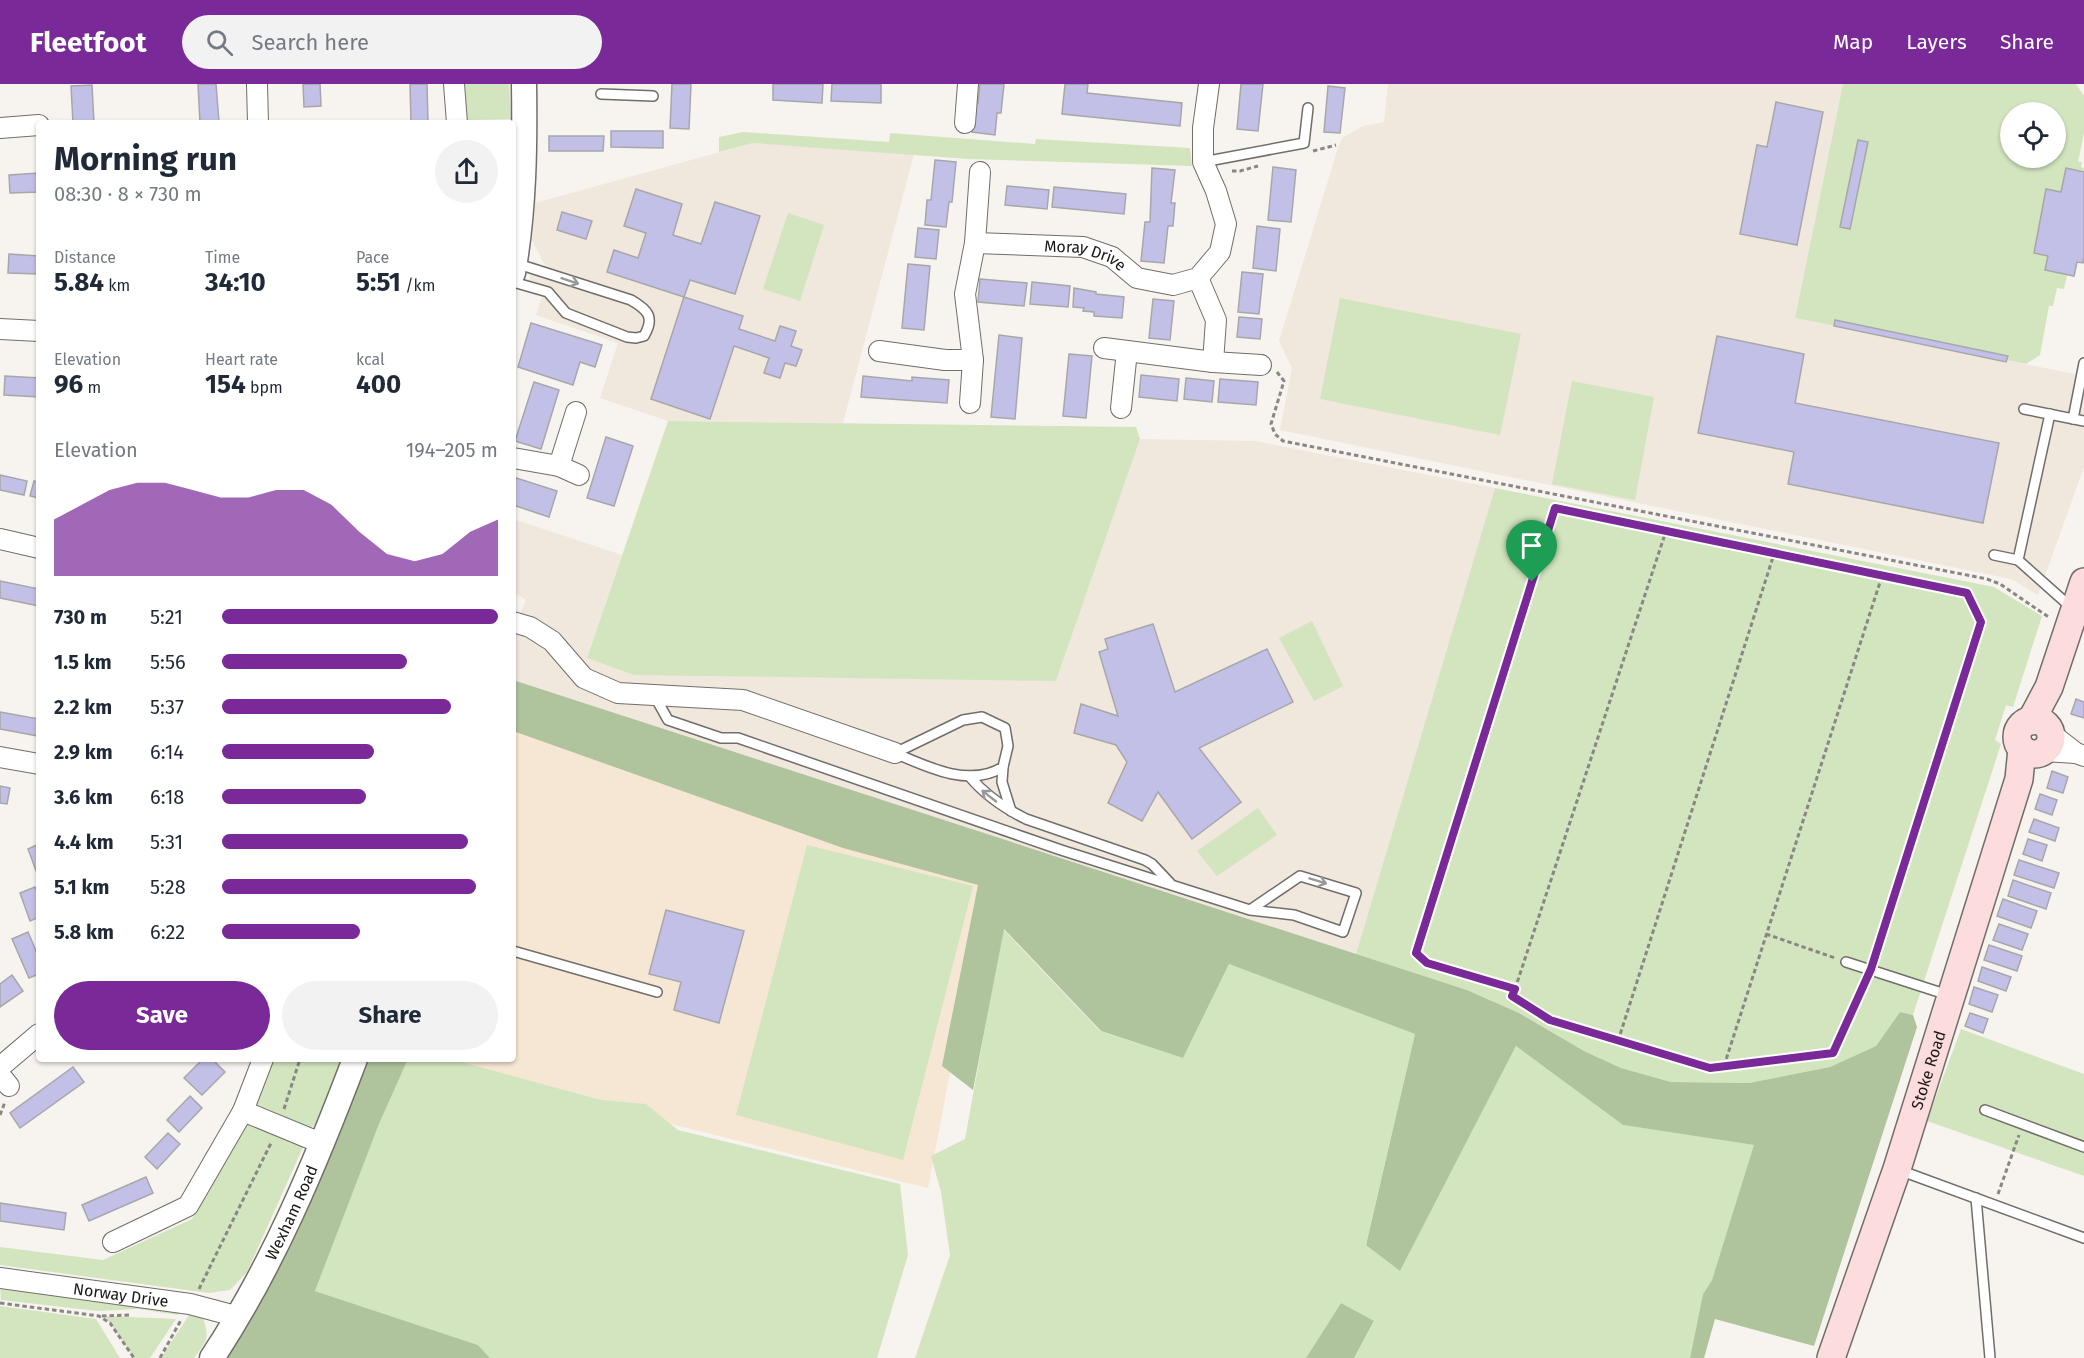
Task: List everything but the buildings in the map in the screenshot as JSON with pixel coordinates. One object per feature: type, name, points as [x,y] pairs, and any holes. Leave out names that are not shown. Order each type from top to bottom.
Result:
[{"type":"main road","name":"Stoke Road","points":[[1831,1358],[1897,1169],[2019,779],[2038,739],[2049,687],[2084,582]]},
{"type":"street","points":[[257,84],[258,120]]},
{"type":"street","points":[[454,84],[457,120]]},
{"type":"street","points":[[516,255],[522,200],[524,84]]},
{"type":"street","points":[[965,123],[968,84]]},
{"type":"street","points":[[1209,84],[1203,128],[1203,162],[1216,191],[1226,225],[1220,252],[1198,278],[1215,320],[1213,362]]},
{"type":"street","points":[[0,128],[36,123]]},
{"type":"street","points":[[970,403],[973,360],[965,294],[975,243],[980,171]]},
{"type":"street","name":"Moray Drive","points":[[975,243],[1083,248],[1112,256],[1137,278],[1173,285],[1198,278]]},
{"type":"street","points":[[0,328],[36,331]]},
{"type":"street","points":[[1104,348],[1213,362],[1261,365]]},
{"type":"street","points":[[879,351],[945,360],[973,360]]},
{"type":"street","points":[[1121,408],[1127,351]]},
{"type":"street","points":[[559,466],[576,412]]},
{"type":"street","points":[[516,459],[559,466],[579,475]]},
{"type":"street","points":[[0,540],[36,547]]},
{"type":"street","points":[[516,623],[530,627],[552,641],[584,678],[618,693],[743,700],[895,753]]},
{"type":"street","points":[[2038,739],[2080,754]]},
{"type":"street","points":[[0,757],[36,763]]},
{"type":"street","points":[[0,1066],[36,1036]]},
{"type":"street","points":[[113,1242],[188,1206],[243,1111],[262,1062]]},
{"type":"street","name":"Wexham Road","points":[[212,1358],[239,1317],[269,1261],[323,1144],[354,1062]]},
{"type":"street","points":[[243,1111],[323,1144]]},
{"type":"street","name":"Norway Drive","points":[[0,1278],[190,1304],[239,1317]]},
{"type":"lane","points":[[627,84],[627,95]]},
{"type":"lane","points":[[601,94],[653,96]]},
{"type":"lane","points":[[1203,162],[1304,143],[1308,108]]},
{"type":"lane","points":[[516,273],[631,300],[644,307],[649,315],[648,328],[644,336],[627,337],[566,313],[548,292],[516,274]]},
{"type":"lane","points":[[2073,419],[2084,363]]},
{"type":"lane","points":[[2024,409],[2084,421]]},
{"type":"lane","points":[[2018,560],[2050,414]]},
{"type":"lane","points":[[1994,555],[2018,560],[2074,611]]},
{"type":"lane","points":[[654,694],[668,720],[721,738],[738,738],[1061,850],[1251,910],[1294,915],[1343,932],[1356,893],[1300,876],[1251,910]]},
{"type":"lane","points":[[895,753],[963,720],[982,717],[1005,728],[1008,746],[1002,782],[1011,811]]},
{"type":"lane","points":[[895,753],[932,769],[970,777],[994,773],[1003,767]]},
{"type":"lane","points":[[970,777],[981,790],[1011,811],[1026,819],[1145,860],[1152,864],[1172,885]]},
{"type":"lane","points":[[516,952],[657,992]]},
{"type":"lane","points":[[1845,962],[1951,995]]},
{"type":"lane","points":[[1985,1110],[2084,1147]]},
{"type":"lane","points":[[1897,1169],[2084,1238]]},
{"type":"lane","points":[[1977,1198],[1989,1358]]},
{"type":"path","points":[[1261,365],[1278,372],[1284,381],[1271,424],[1275,434],[1283,441],[1987,579],[2000,584],[2051,618],[2074,611]]},
{"type":"path","points":[[1515,989],[1427,963],[1416,953],[1555,508],[1967,593],[1981,622],[1871,969],[1833,1053],[1710,1068],[1550,1020],[1512,996],[1515,989],[1666,531]]},
{"type":"path","points":[[1618,1041],[1775,553]]},
{"type":"path","points":[[1724,1066],[1882,576]]},
{"type":"path","points":[[1766,934],[1845,962]]},
{"type":"path","points":[[284,1110],[299,1062]]},
{"type":"path","points":[[1994,1204],[2023,1124]]},
{"type":"path","points":[[198,1291],[275,1134]]},
{"type":"path","points":[[0,1303],[99,1316],[110,1323],[134,1358]]},
{"type":"path","points":[[160,1358],[181,1318]]},
{"type":"shaded area","points":[[1388,84],[1843,84],[1795,318],[2084,376],[2084,467],[2038,595],[2011,579],[1280,430],[1292,368],[1279,341],[1338,148],[1342,138],[1363,126],[1384,122]]},
{"type":"shaded area","points":[[753,143],[914,154],[843,423],[668,421],[600,398],[618,343],[536,315],[544,291],[542,285],[528,287],[533,261],[546,268],[532,240],[535,203]]},
{"type":"shaded area","points":[[1140,439],[1255,441],[1495,488],[1356,954],[516,681],[516,624],[526,600],[516,594],[516,520],[622,555],[587,657],[1056,681]]},
{"type":"shaded area","points":[[516,700],[988,873],[928,1188],[421,1062],[516,1062]]},
{"type":"green space","points":[[462,84],[509,84],[511,119],[465,120]]},
{"type":"green space","points":[[1843,84],[2076,84],[2084,96],[2084,133],[2078,162],[2082,162],[2081,167],[2084,168],[2084,195],[2064,289],[2057,288],[2053,306],[2049,306],[2040,355],[2026,364],[1795,318]]},
{"type":"green space","points":[[743,132],[889,142],[890,133],[1035,144],[1036,139],[1190,148],[1192,166],[968,159],[753,143],[719,152],[719,137]]},
{"type":"green space","points":[[788,213],[824,225],[800,301],[763,289]]},
{"type":"green space","points":[[1340,298],[1521,334],[1500,435],[1320,399]]},
{"type":"green space","points":[[1572,381],[1654,397],[1635,500],[1552,484]]},
{"type":"green space","points":[[668,421],[1136,427],[1140,439],[1056,681],[634,675],[587,658]]},
{"type":"green space","points":[[1495,488],[1994,587],[2042,616],[2013,707],[2006,705],[1995,740],[2001,744],[1913,1015],[1900,1012],[1876,1046],[1830,1067],[1749,1083],[1671,1082],[1621,1068],[1584,1051],[1519,1013],[1467,990],[1356,954]]},
{"type":"green space","points":[[1312,621],[1343,686],[1314,701],[1279,638]]},
{"type":"green space","points":[[516,681],[1467,990],[1519,1013],[1584,1051],[1621,1068],[1671,1082],[1749,1083],[1830,1067],[1876,1046],[1900,1012],[1913,1015],[1917,1027],[1814,1346],[1715,1319],[1704,1358],[1690,1358],[1703,1294],[1712,1280],[1754,1145],[1623,1125],[1516,1046],[1400,1271],[1366,1245],[1415,1034],[1229,964],[1183,1058],[1101,1031],[1004,929],[973,1090],[942,1066],[978,885],[843,848],[516,732]]},
{"type":"green space","points":[[1258,808],[1277,835],[1217,876],[1197,851]]},
{"type":"green space","points":[[807,845],[973,886],[903,1160],[736,1115]]},
{"type":"green space","points":[[1003,929],[1100,1031],[1183,1058],[1229,964],[1415,1034],[1366,1244],[1400,1271],[1516,1046],[1623,1125],[1755,1145],[1712,1280],[1703,1294],[1690,1358],[1354,1358],[1374,1322],[1341,1303],[1306,1358],[915,1358],[950,1255],[941,1192],[931,1156],[965,1139]]},
{"type":"green space","points":[[1961,1029],[2084,1074],[2084,1176],[1927,1121]]},
{"type":"green space","points":[[266,1062],[343,1062],[325,1116],[312,1127],[297,1128],[261,1112],[254,1101]]},
{"type":"green space","points":[[364,1062],[407,1062],[379,1124],[315,1291],[478,1345],[490,1358],[218,1358]]},
{"type":"green space","points":[[407,1062],[461,1062],[601,1100],[646,1104],[678,1130],[900,1184],[908,1255],[877,1358],[490,1358],[478,1345],[315,1291],[379,1124]]},
{"type":"green space","points":[[247,1123],[304,1145],[247,1272],[230,1290],[209,1293],[0,1265],[0,1247],[103,1260],[192,1219]]},
{"type":"green space","points":[[0,1283],[180,1309],[178,1315],[138,1309],[98,1311],[1,1300]]},
{"type":"green space","points":[[1341,1303],[1374,1321],[1354,1358],[1306,1358]]},
{"type":"green space","points":[[0,1306],[96,1319],[120,1358],[0,1358]]},
{"type":"green space","points":[[191,1312],[203,1318],[207,1335],[202,1347],[194,1358],[161,1358]]},
{"type":"green space","points":[[105,1316],[176,1319],[150,1358],[134,1358]]},
{"type":"route","points":[[1555,508],[1967,593],[1981,622],[1871,969],[1833,1053],[1710,1068],[1550,1020],[1512,996],[1515,989],[1427,963],[1416,953],[1532,582],[1555,508]]}]
